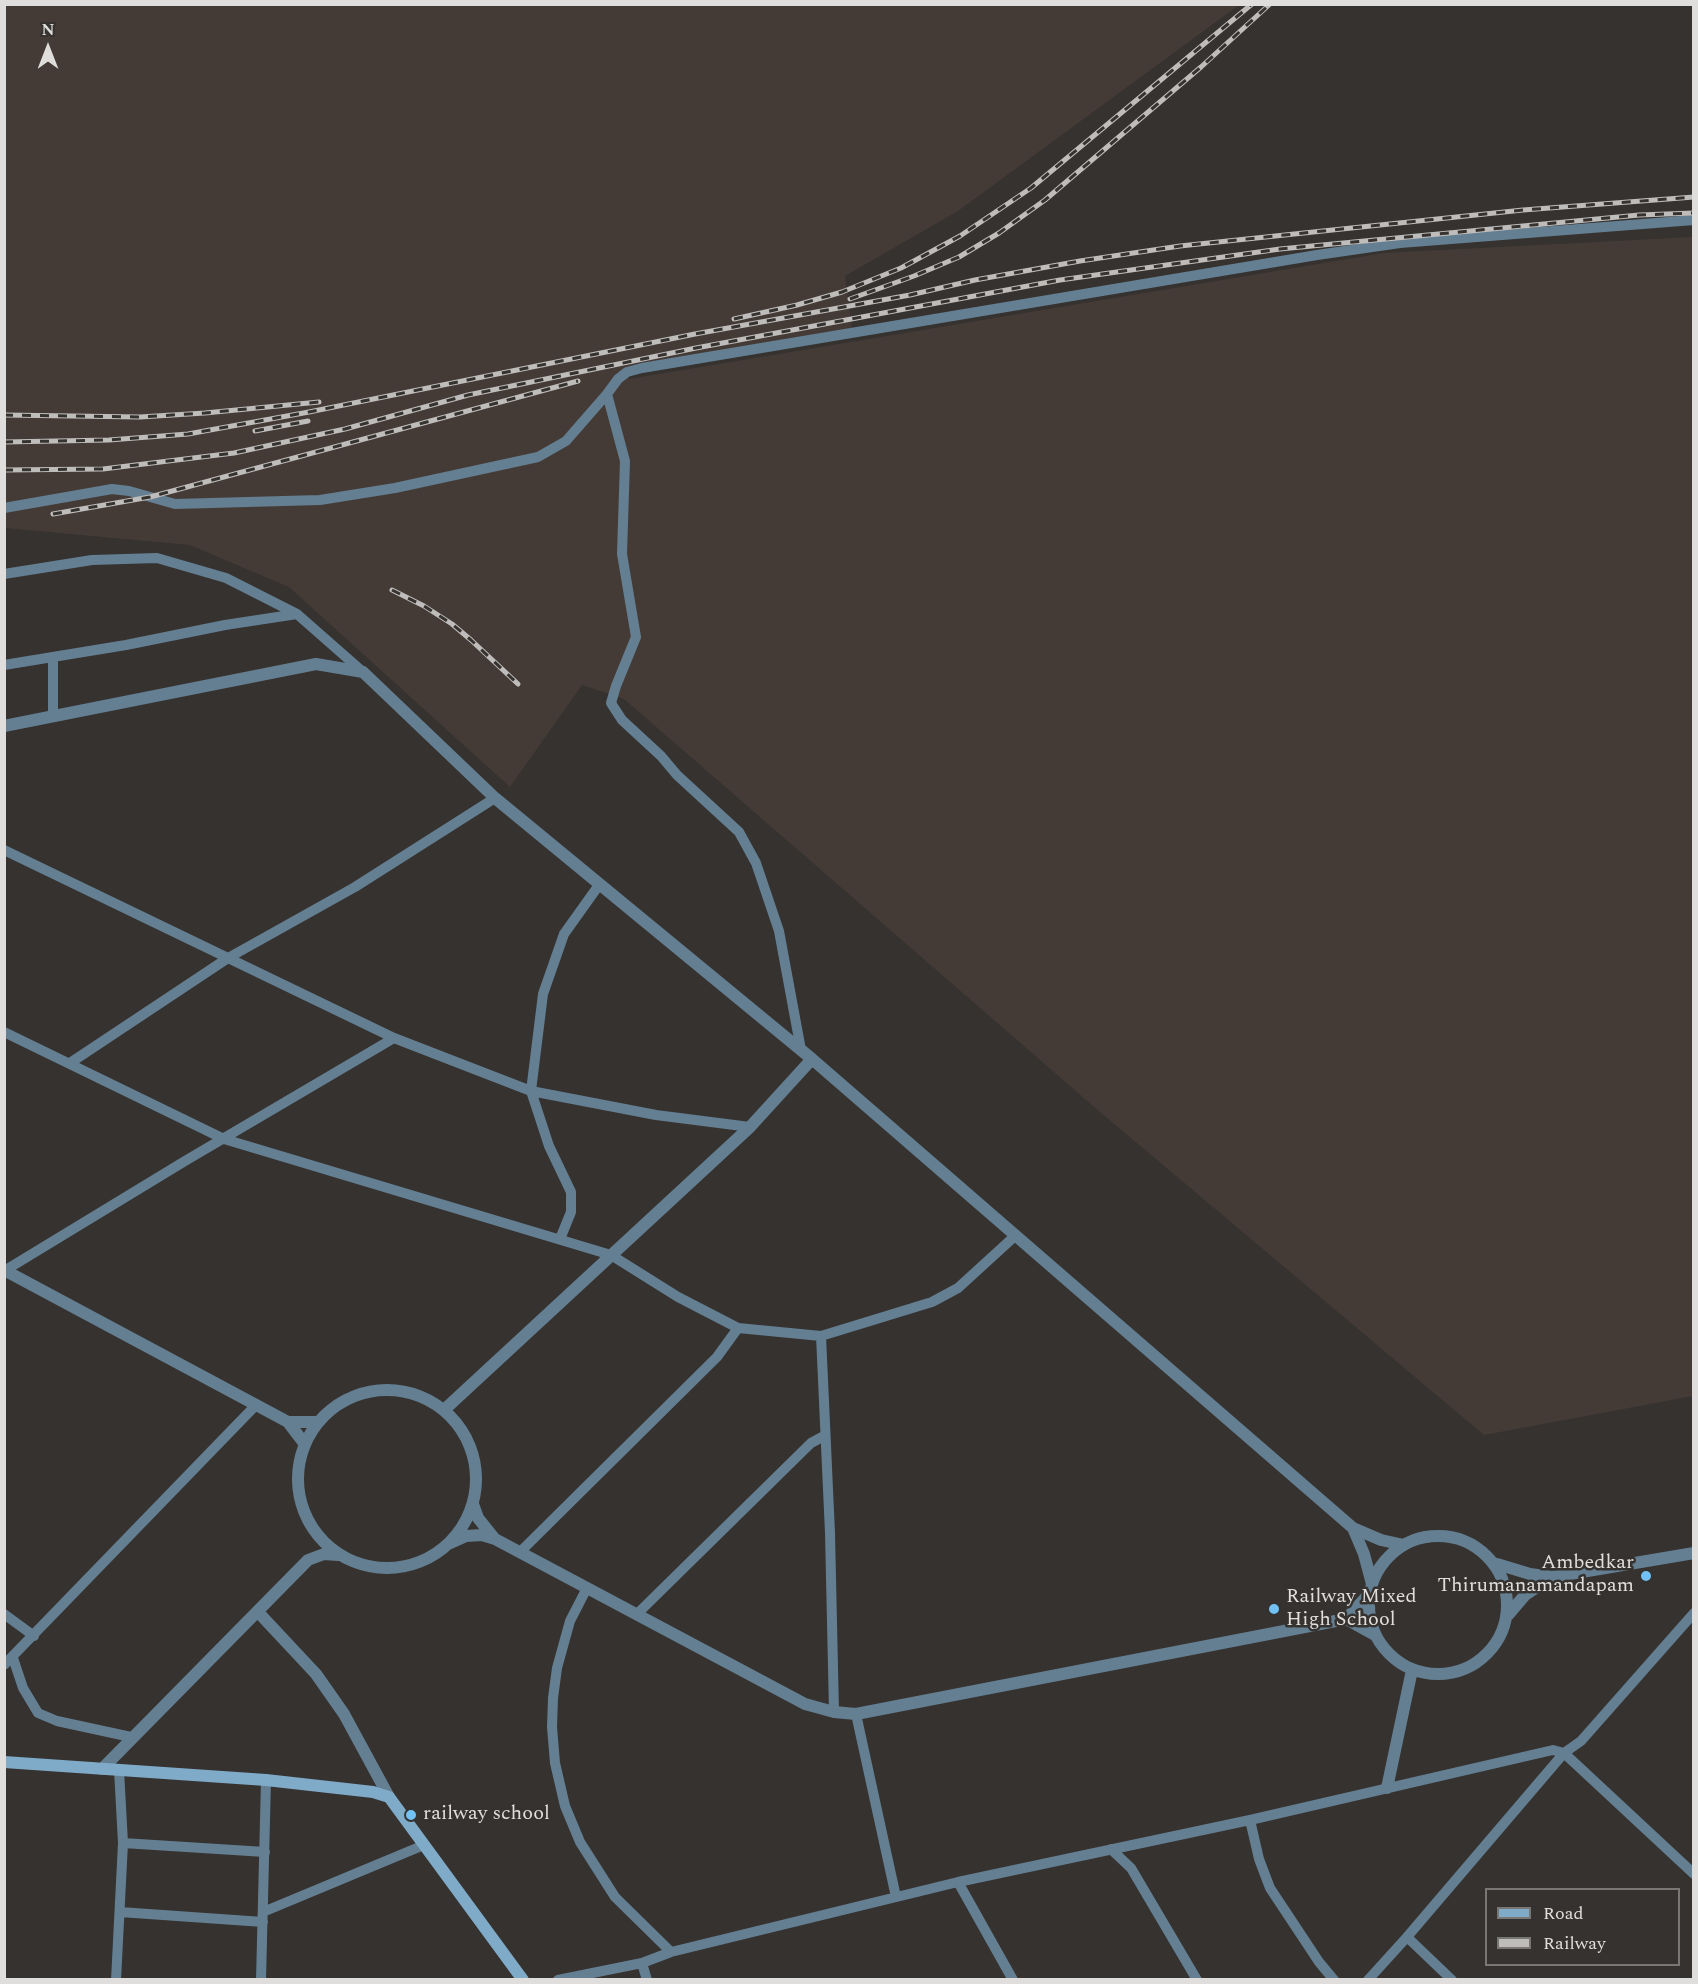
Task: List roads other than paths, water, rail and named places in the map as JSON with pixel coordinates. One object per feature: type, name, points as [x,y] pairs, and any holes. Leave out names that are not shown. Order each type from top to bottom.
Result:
[{"type":"main road","points":[[4,1762],[266,1780],[372,1792],[389,1797],[523,1980]]},
{"type":"street","points":[[4,508],[112,489],[129,491],[175,504],[320,500],[395,488],[538,457],[566,441],[608,394],[618,379],[627,372],[642,368],[1400,243],[1694,220]]},
{"type":"street","points":[[608,394],[625,461],[622,554],[636,637],[611,703],[622,720],[739,832],[756,862],[779,931],[801,1050]]},
{"type":"street","points":[[4,574],[92,560],[157,558],[226,578],[297,614],[363,672],[495,798],[812,1059],[1353,1528],[1392,1543],[1404,1545]]},
{"type":"street","points":[[4,665],[297,614]]},
{"type":"street","points":[[53,657],[53,716]]},
{"type":"street","points":[[4,726],[316,664],[363,672]]},
{"type":"street","points":[[70,1063],[228,958],[355,887],[495,798]]},
{"type":"street","points":[[4,850],[394,1038],[531,1091],[656,1115],[750,1127]]},
{"type":"street","points":[[560,1239],[572,1212],[571,1192],[549,1146],[531,1091],[543,994],[564,934],[599,885]]},
{"type":"street","points":[[4,1032],[224,1139],[612,1255],[678,1297],[738,1328],[821,1336],[932,1302],[958,1288],[1016,1235]]},
{"type":"street","points":[[5,1271],[185,1161],[394,1038]]},
{"type":"street","points":[[444,1410],[750,1127],[812,1059]]},
{"type":"street","points":[[5,1271],[288,1422],[304,1443]]},
{"type":"street","points":[[520,1552],[717,1357],[738,1328]]},
{"type":"street","points":[[821,1336],[830,1533],[834,1712]]},
{"type":"street","points":[[448,1544],[463,1526],[473,1504],[476,1482],[474,1458],[466,1437],[444,1410],[424,1397],[412,1393],[378,1390],[344,1400],[317,1422],[304,1443],[298,1465],[297,1488],[302,1509],[313,1530],[339,1555],[361,1564],[396,1568],[418,1562],[466,1536],[482,1535],[495,1539],[805,1704],[834,1712],[856,1714],[1346,1619],[1371,1589]]},
{"type":"street","points":[[131,1737],[57,1721],[38,1713],[9,1661],[256,1405]]},
{"type":"street","points":[[288,1422],[317,1422]]},
{"type":"street","points":[[637,1614],[811,1443],[824,1436]]},
{"type":"street","points":[[473,1504],[478,1518],[495,1539]]},
{"type":"street","points":[[1353,1528],[1364,1554],[1371,1589]]},
{"type":"street","points":[[102,1769],[131,1737],[308,1560],[313,1547],[313,1530]]},
{"type":"street","points":[[1497,1564],[1507,1596],[1505,1626],[1496,1645],[1473,1666],[1443,1674],[1412,1670],[1394,1659],[1375,1635],[1369,1615],[1371,1589],[1376,1575],[1388,1558],[1404,1545],[1424,1538],[1444,1536],[1454,1538],[1474,1546],[1497,1564],[1530,1574],[1552,1577],[1694,1553]]},
{"type":"street","points":[[308,1560],[324,1554],[339,1555]]},
{"type":"street","points":[[1507,1616],[1525,1595],[1552,1577]]},
{"type":"street","points":[[587,1588],[570,1621],[557,1668],[553,1698],[552,1727],[555,1763],[562,1795],[580,1842],[599,1875],[615,1897],[671,1952]]},
{"type":"street","points":[[258,1612],[316,1674],[344,1714],[389,1797]]},
{"type":"street","points":[[1368,1980],[1564,1753],[1581,1741],[1694,1613]]},
{"type":"street","points":[[4,1614],[34,1636]]},
{"type":"street","points":[[1346,1619],[1375,1635]]},
{"type":"street","points":[[1386,1788],[1412,1670]]},
{"type":"street","points":[[856,1714],[896,1897]]},
{"type":"street","points":[[558,1980],[642,1963],[671,1952],[958,1882],[1250,1820],[1553,1750],[1564,1753],[1694,1874]]},
{"type":"street","points":[[117,1980],[123,1843],[119,1770]]},
{"type":"street","points":[[261,1980],[266,1780]]},
{"type":"street","points":[[1250,1820],[1259,1859],[1270,1888],[1319,1962],[1334,1980]]},
{"type":"street","points":[[123,1843],[265,1852]]},
{"type":"street","points":[[120,1912],[263,1917],[424,1845]]},
{"type":"street","points":[[1111,1849],[1131,1868],[1197,1980]]},
{"type":"street","points":[[958,1882],[1013,1980]]},
{"type":"street","points":[[1407,1937],[1452,1980]]},
{"type":"street","points":[[642,1963],[647,1980]]},
{"type":"railway","points":[[734,319],[842,292],[901,268],[960,236],[1031,188],[1252,4]]},
{"type":"railway","points":[[850,299],[959,257],[999,233],[1045,200],[1201,67],[1270,4]]},
{"type":"railway","points":[[4,442],[109,440],[188,434],[309,412],[695,334],[910,295],[975,280],[1180,246],[1523,210],[1694,197]]},
{"type":"railway","points":[[4,470],[103,469],[234,453],[345,429],[468,395],[696,348],[1060,280],[1280,249],[1639,215],[1694,213]]},
{"type":"railway","points":[[53,514],[150,497],[578,381]]},
{"type":"railway","points":[[4,415],[140,417],[319,402]]},
{"type":"railway","points":[[255,431],[308,421]]},
{"type":"railway","points":[[392,590],[424,606],[452,624],[518,684]]},
{"type":"place","name":"Ambedkar Thirumanamandapam","points":[[1646,1576]]},
{"type":"place","name":"Railway Mixed High School","points":[[1274,1609]]},
{"type":"place","name":"railway school","points":[[411,1815]]}]
